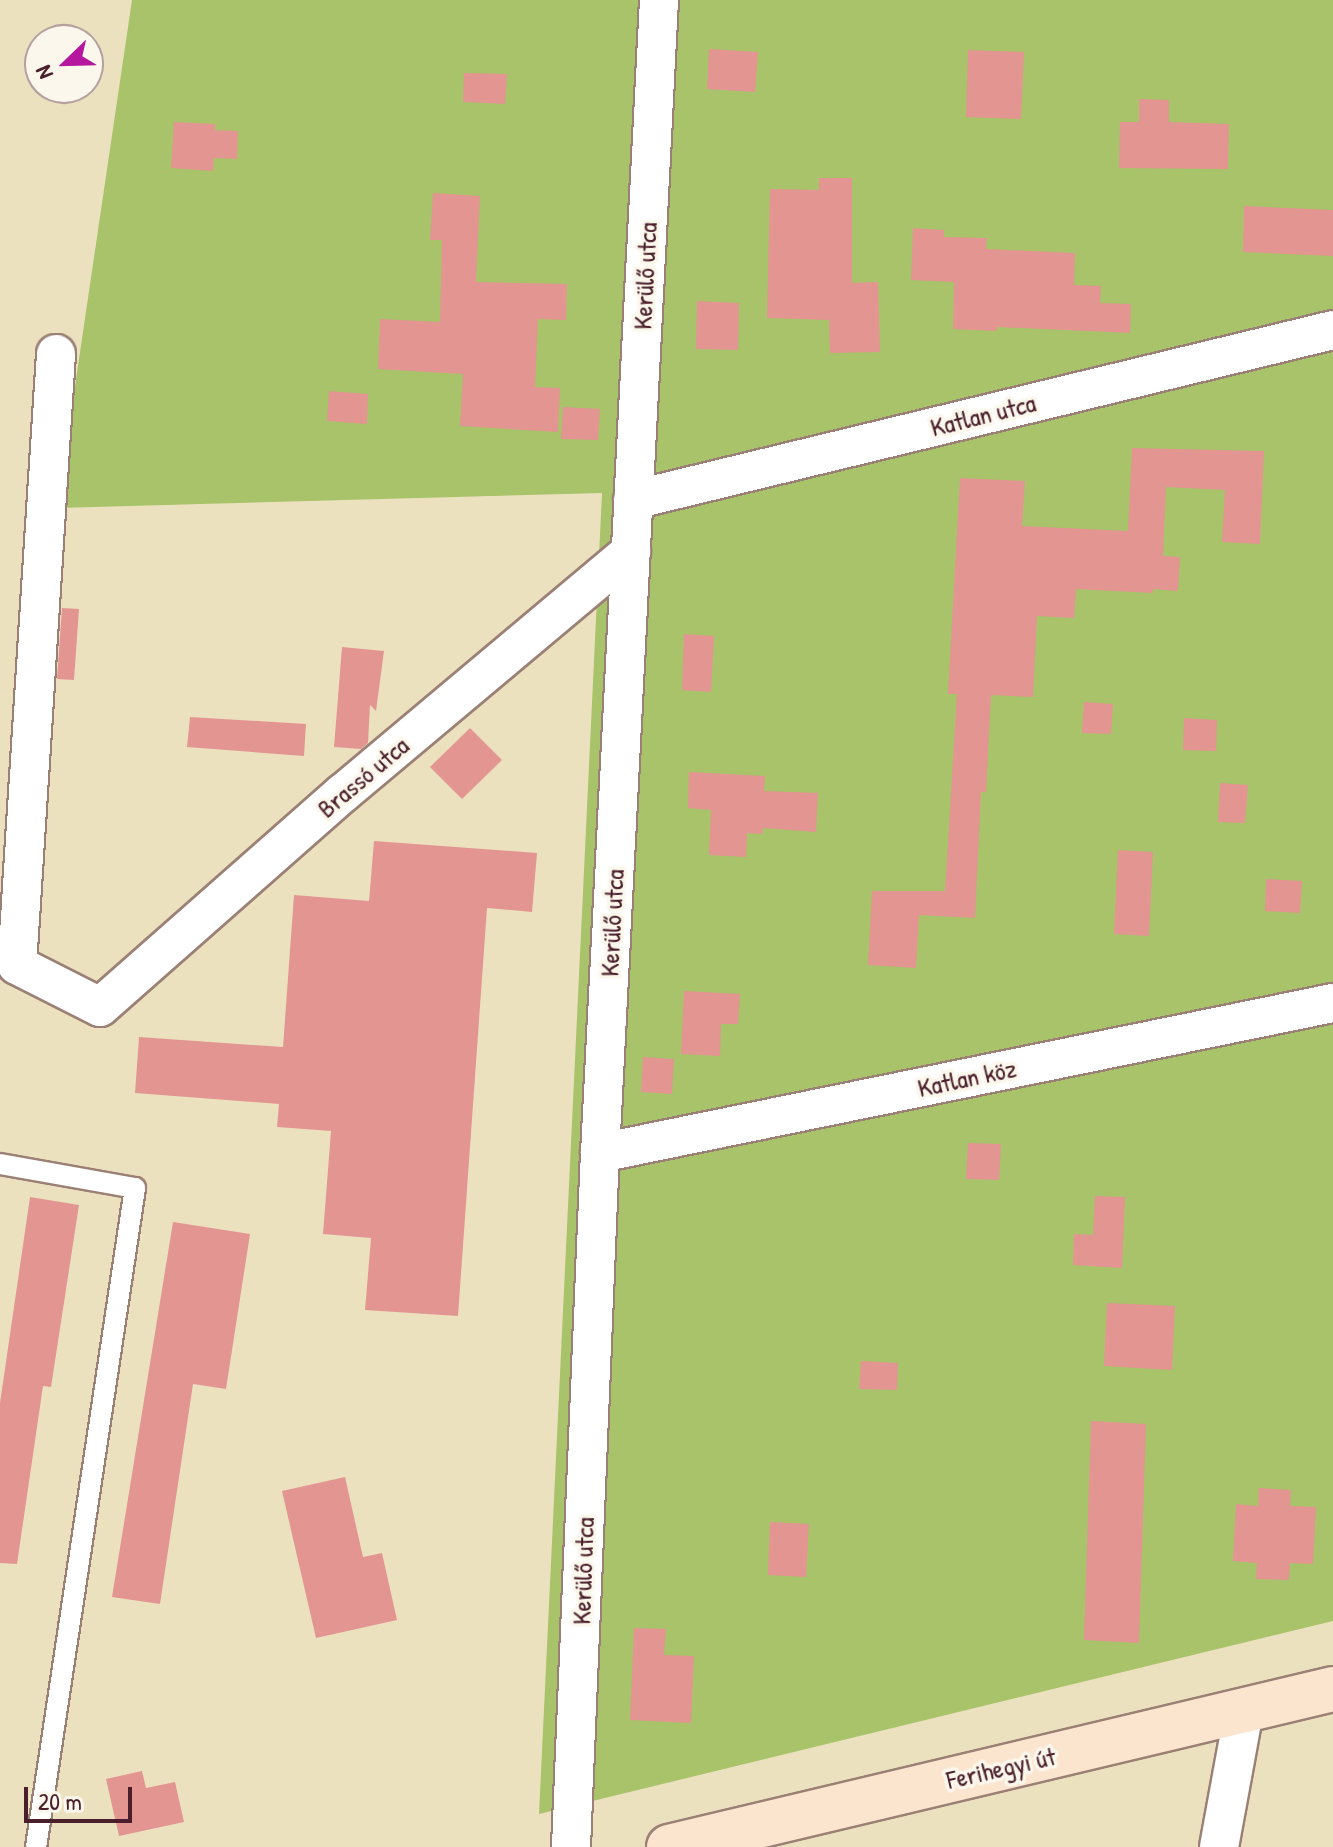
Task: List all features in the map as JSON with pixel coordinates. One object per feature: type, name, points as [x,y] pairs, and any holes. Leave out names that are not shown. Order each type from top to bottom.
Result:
[{"type":"main road","name":"Ferihegyi út","points":[[669,1847],[1333,1689]]},
{"type":"street","name":"Kerülő utca","points":[[571,1847],[600,1153],[659,0]]},
{"type":"street","name":"Katlan utca","points":[[633,500],[1333,330]]},
{"type":"street","name":"Brassó utca","points":[[56,354],[17,965],[100,1007],[343,793],[631,551]]},
{"type":"street","name":"Katlan köz","points":[[600,1153],[1333,1003]]},
{"type":"street","points":[[1219,1847],[1244,1711]]},
{"type":"lane","points":[[0,1164],[135,1188],[36,1847]]},
{"type":"green space","points":[[132,0],[1333,0],[1333,1621],[539,1814],[602,493],[57,508]]},
{"type":"building","points":[[709,49],[758,52],[755,92],[707,89]]},
{"type":"building","points":[[968,50],[1024,52],[1021,119],[966,117]]},
{"type":"building","points":[[464,73],[507,74],[505,104],[463,102]]},
{"type":"building","points":[[1139,99],[1169,100],[1169,122],[1229,124],[1228,169],[1119,168],[1120,122],[1139,122]]},
{"type":"building","points":[[174,122],[215,124],[215,130],[238,131],[237,159],[214,158],[213,171],[171,168]]},
{"type":"building","points":[[819,178],[852,178],[852,283],[878,282],[880,352],[830,353],[829,320],[767,318],[770,189],[819,190]]},
{"type":"building","points":[[433,193],[480,196],[476,282],[567,284],[566,320],[538,319],[535,387],[560,388],[558,432],[460,426],[463,374],[378,369],[380,319],[440,322],[442,240],[430,240]]},
{"type":"building","points":[[1244,206],[1333,210],[1333,256],[1243,252]]},
{"type":"building","points":[[913,228],[944,230],[944,237],[987,238],[986,249],[1075,253],[1074,285],[1101,286],[1100,303],[1131,304],[1130,333],[997,327],[997,331],[953,329],[954,282],[911,280]]},
{"type":"building","points":[[697,301],[739,303],[738,350],[696,349]]},
{"type":"building","points":[[329,391],[368,394],[367,424],[327,421]]},
{"type":"building","points":[[563,407],[600,409],[598,440],[561,439]]},
{"type":"building","points":[[1132,448],[1264,451],[1260,544],[1222,542],[1225,490],[1166,487],[1163,556],[1180,557],[1178,591],[1153,589],[1153,593],[1076,589],[1074,618],[1037,616],[1033,697],[991,695],[986,792],[981,792],[975,918],[919,915],[916,968],[868,965],[872,891],[945,891],[957,694],[948,694],[960,478],[1025,481],[1022,526],[1128,531]]},
{"type":"building","points":[[62,608],[79,609],[74,680],[57,679]]},
{"type":"building","points":[[684,634],[714,636],[711,692],[682,690]]},
{"type":"building","points":[[342,647],[384,651],[376,711],[370,705],[368,743],[361,749],[334,747]]},
{"type":"building","points":[[1084,702],[1113,704],[1111,734],[1082,733]]},
{"type":"building","points":[[190,717],[306,724],[304,756],[187,747]]},
{"type":"building","points":[[1184,718],[1217,720],[1216,751],[1183,750]]},
{"type":"building","points":[[470,728],[502,760],[462,799],[430,767]]},
{"type":"building","points":[[689,772],[765,776],[764,791],[818,793],[816,832],[763,828],[762,834],[747,833],[746,857],[709,855],[711,810],[688,808]]},
{"type":"building","points":[[1220,783],[1248,785],[1245,823],[1218,822]]},
{"type":"building","points":[[374,841],[537,853],[532,912],[487,908],[458,1316],[365,1310],[371,1238],[323,1234],[331,1131],[277,1127],[279,1104],[135,1093],[139,1037],[283,1047],[294,895],[369,901]]},
{"type":"building","points":[[1118,850],[1153,852],[1149,936],[1114,934]]},
{"type":"building","points":[[1266,879],[1302,881],[1300,913],[1265,911]]},
{"type":"building","points":[[684,991],[740,994],[738,1024],[721,1024],[720,1056],[681,1054]]},
{"type":"building","points":[[643,1057],[674,1059],[672,1094],[641,1092]]},
{"type":"building","points":[[968,1143],[1001,1144],[999,1180],[966,1179]]},
{"type":"building","points":[[1095,1196],[1125,1197],[1122,1268],[1073,1265],[1074,1234],[1093,1235]]},
{"type":"building","points":[[30,1197],[79,1205],[51,1387],[43,1386],[17,1564],[0,1563],[0,1403]]},
{"type":"building","points":[[173,1222],[250,1234],[226,1389],[193,1384],[160,1604],[112,1597]]},
{"type":"building","points":[[1107,1303],[1175,1306],[1172,1370],[1104,1366]]},
{"type":"building","points":[[861,1361],[898,1363],[897,1390],[859,1389]]},
{"type":"building","points":[[1091,1421],[1146,1424],[1139,1643],[1084,1640]]},
{"type":"building","points":[[345,1477],[363,1557],[382,1553],[397,1620],[316,1638],[282,1491]]},
{"type":"building","points":[[1259,1488],[1291,1490],[1290,1506],[1316,1507],[1313,1564],[1290,1563],[1289,1580],[1256,1579],[1257,1563],[1233,1561],[1236,1504],[1258,1506]]},
{"type":"building","points":[[770,1522],[809,1524],[806,1577],[768,1575]]},
{"type":"building","points":[[634,1628],[666,1629],[664,1655],[694,1656],[691,1723],[630,1720]]},
{"type":"building","points":[[142,1771],[146,1788],[175,1782],[184,1822],[119,1836],[106,1779]]}]
